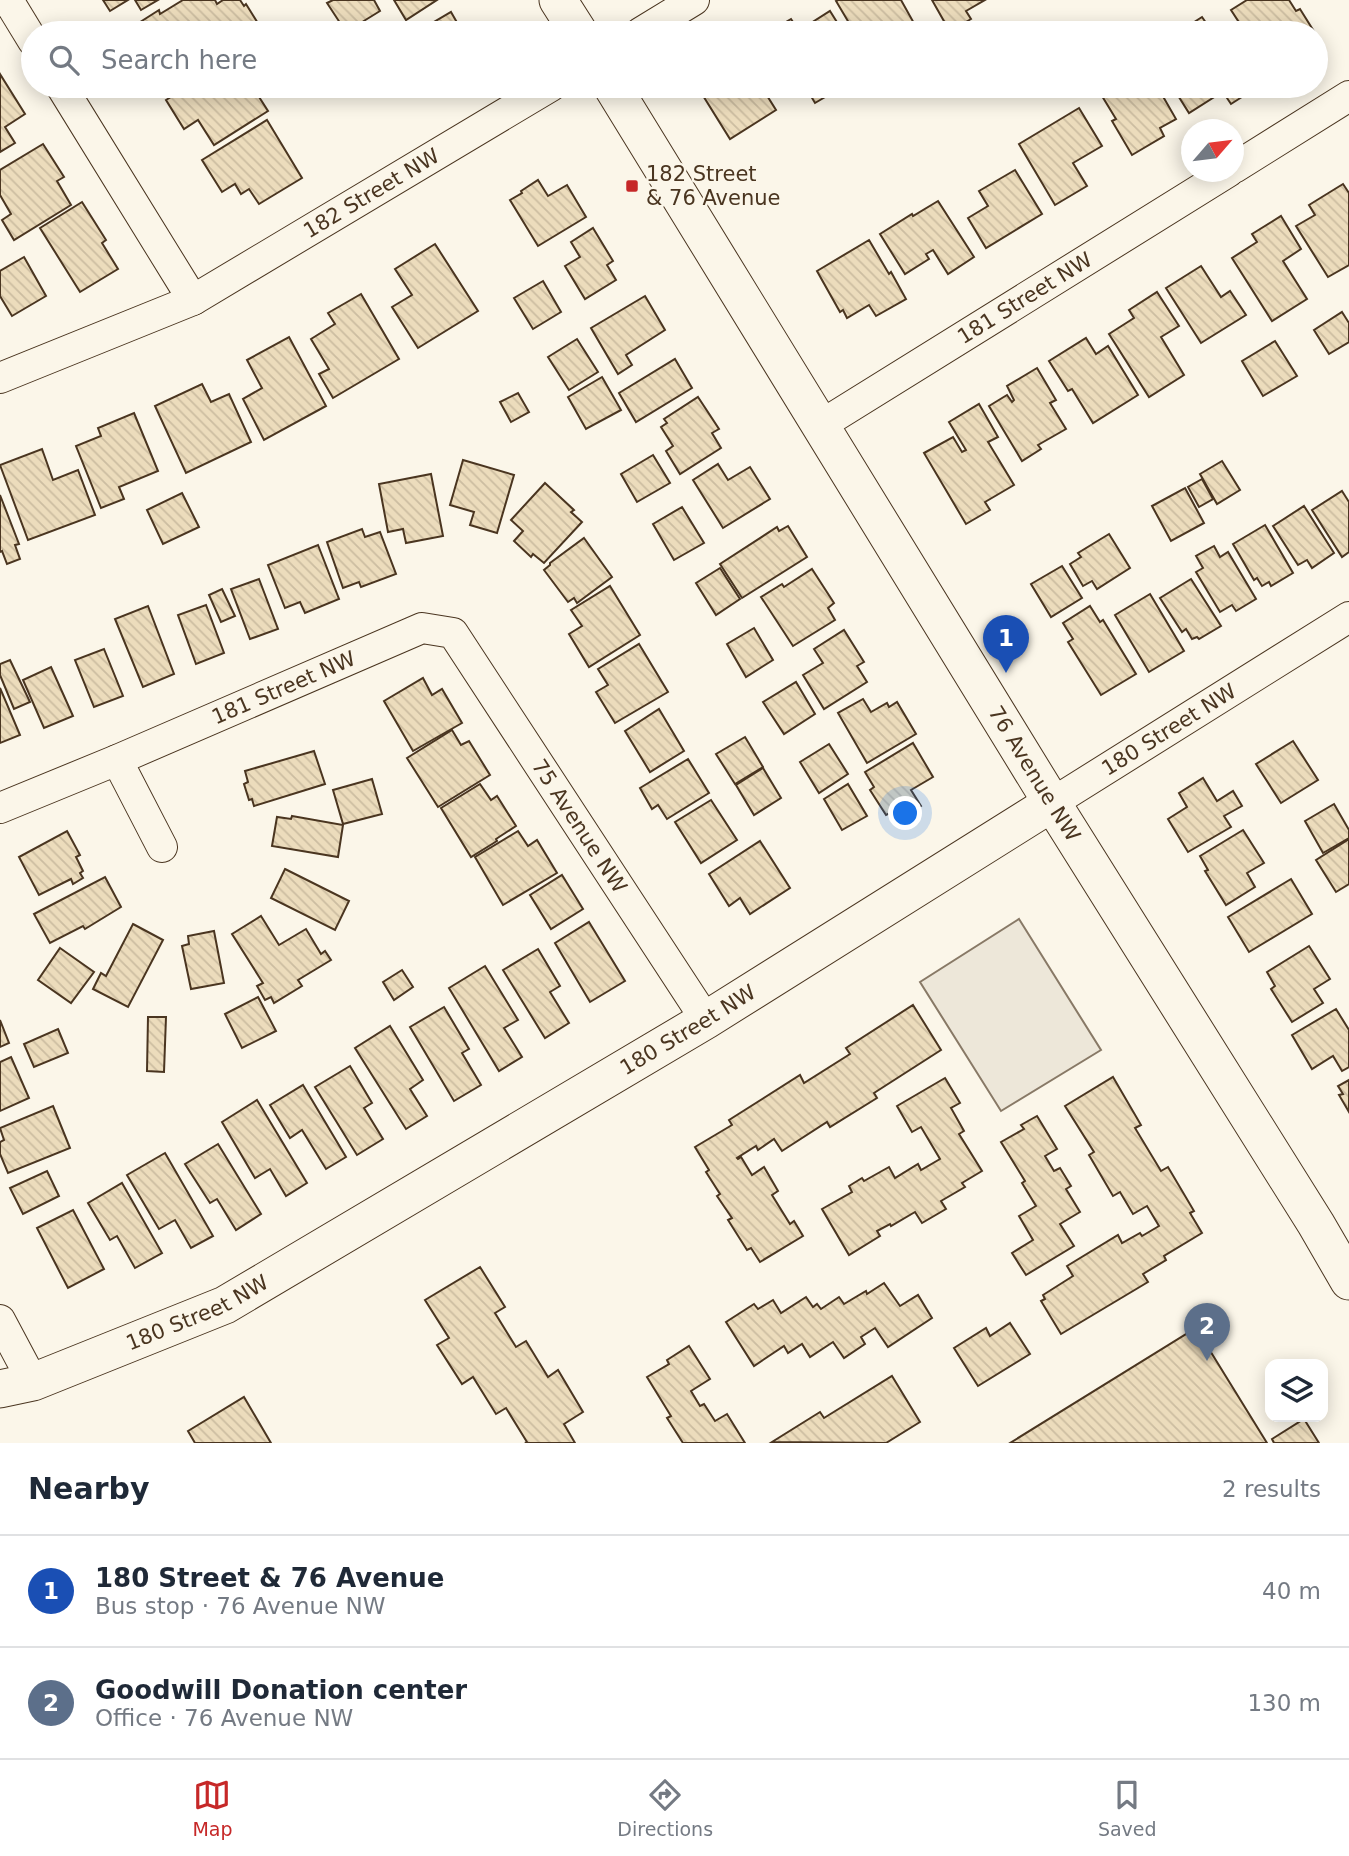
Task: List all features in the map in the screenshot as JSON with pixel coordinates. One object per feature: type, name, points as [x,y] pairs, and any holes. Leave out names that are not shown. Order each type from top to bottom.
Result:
[{"type":"street","points":[[8,0],[21,21]]},
{"type":"street","points":[[558,0],[571,21]]},
{"type":"street","points":[[660,21],[694,0]]},
{"type":"street","points":[[1244,162],[1349,96]]},
{"type":"street","points":[[68,98],[193,300]]},
{"type":"street","name":"182 Street NW","points":[[0,378],[193,300],[531,98]]},
{"type":"street","name":"76 Avenue NW","points":[[619,98],[1052,803],[1317,1224],[1349,1281]]},
{"type":"street","name":"181 Street NW","points":[[821,425],[1212,182]]},
{"type":"street","name":"180 Street NW","points":[[17,1386],[225,1305],[706,1020],[1349,617]]},
{"type":"street","name":"181 Street NW","points":[[0,808],[422,628],[453,633]]},
{"type":"street","name":"75 Avenue NW","points":[[453,633],[706,1020]]},
{"type":"street","points":[[117,760],[162,847]]},
{"type":"street","points":[[0,1320],[17,1386]]},
{"type":"shaded area","points":[[1019,919],[1101,1050],[1001,1111],[920,982]]},
{"type":"building","points":[[103,0],[128,0],[110,11]]},
{"type":"building","points":[[135,0],[158,0],[141,10]]},
{"type":"building","points":[[183,0],[215,0],[217,4],[223,0],[240,0],[244,6],[246,4],[257,21],[142,21],[159,10],[160,14]]},
{"type":"building","points":[[333,0],[374,0],[380,11],[364,21],[339,21],[327,3]]},
{"type":"building","points":[[394,0],[437,0],[406,20]]},
{"type":"building","points":[[901,0],[913,21],[848,21],[836,1]]},
{"type":"building","points":[[932,0],[985,0],[966,11],[971,19],[968,21],[944,21]]},
{"type":"building","points":[[1247,0],[1289,0],[1296,11],[1300,9],[1308,21],[1238,21],[1231,10]]},
{"type":"building","points":[[830,11],[836,21],[814,21]]},
{"type":"building","points":[[451,12],[456,21],[436,21]]},
{"type":"building","points":[[0,74],[25,114],[5,127],[15,143],[0,152]]},
{"type":"building","points":[[260,98],[268,111],[214,145],[198,120],[184,129],[166,100]]},
{"type":"building","points":[[704,98],[768,98],[776,110],[730,139]]},
{"type":"building","points":[[1103,98],[1164,98],[1176,119],[1160,128],[1164,136],[1132,155],[1112,121],[1116,119]]},
{"type":"building","points":[[1180,98],[1213,98],[1189,113]]},
{"type":"building","points":[[1227,98],[1240,98],[1231,104]]},
{"type":"building","points":[[1079,108],[1102,146],[1073,163],[1087,186],[1055,205],[1019,144]]},
{"type":"building","points":[[267,120],[302,178],[259,204],[249,189],[241,194],[235,184],[222,192],[202,160]]},
{"type":"building","points":[[43,144],[64,177],[57,181],[71,205],[14,240],[2,220],[11,214],[0,195],[0,170]]},
{"type":"building","points":[[1015,170],[1042,214],[986,248],[968,218],[988,206],[979,191]]},
{"type":"building","points":[[538,180],[548,196],[567,185],[586,217],[538,246],[510,200]]},
{"type":"building","points":[[1343,184],[1349,193],[1349,265],[1328,277],[1296,226],[1315,215],[1309,205]]},
{"type":"building","points":[[938,201],[974,257],[948,274],[933,250],[926,254],[929,259],[905,274],[880,234]]},
{"type":"building","points":[[82,202],[106,240],[102,243],[118,269],[80,292],[40,228]]},
{"type":"building","points":[[1281,216],[1301,249],[1283,261],[1307,299],[1272,321],[1232,258],[1257,242],[1252,234]]},
{"type":"building","points":[[593,228],[613,261],[607,265],[616,280],[585,299],[565,266],[580,257],[571,242]]},
{"type":"building","points":[[869,240],[906,299],[876,316],[869,305],[847,318],[843,310],[840,312],[817,271]]},
{"type":"building","points":[[435,244],[478,311],[418,348],[392,307],[412,295],[395,269]]},
{"type":"building","points":[[24,257],[46,296],[12,316],[0,296],[0,271]]},
{"type":"building","points":[[1201,266],[1221,297],[1230,291],[1246,315],[1201,343],[1166,288]]},
{"type":"building","points":[[543,281],[561,312],[533,329],[514,298]]},
{"type":"building","points":[[1157,292],[1179,326],[1161,337],[1184,375],[1149,397],[1109,334],[1134,318],[1129,310]]},
{"type":"building","points":[[361,294],[399,359],[333,398],[319,374],[329,369],[311,339],[335,324],[328,313]]},
{"type":"building","points":[[645,296],[665,330],[626,355],[632,365],[618,374],[591,328]]},
{"type":"building","points":[[1342,312],[1349,323],[1349,342],[1329,354],[1314,330]]},
{"type":"building","points":[[289,337],[326,406],[264,440],[243,399],[262,388],[247,360]]},
{"type":"building","points":[[1086,338],[1096,354],[1108,346],[1138,395],[1093,423],[1072,389],[1068,391],[1049,361]]},
{"type":"building","points":[[577,339],[598,372],[569,390],[548,357]]},
{"type":"building","points":[[1275,341],[1297,376],[1263,396],[1242,361]]},
{"type":"building","points":[[675,359],[692,388],[636,422],[619,393]]},
{"type":"building","points":[[1037,368],[1056,400],[1050,403],[1066,429],[1038,445],[1041,449],[1022,461],[989,406],[1007,395],[1012,402],[1014,400],[1007,386]]},
{"type":"building","points":[[602,377],[621,410],[586,429],[568,397]]},
{"type":"building","points":[[202,384],[211,402],[229,394],[251,442],[186,473],[155,406]]},
{"type":"building","points":[[518,393],[529,412],[511,422],[500,402]]},
{"type":"building","points":[[698,397],[719,429],[712,433],[721,448],[680,474],[666,451],[673,446],[661,427],[667,423],[664,419]]},
{"type":"building","points":[[979,404],[998,437],[988,442],[1014,485],[985,502],[990,510],[966,524],[924,453],[953,437],[962,452],[966,450],[949,422]]},
{"type":"building","points":[[134,413],[158,471],[119,487],[124,499],[101,508],[76,446],[101,436],[98,428]]},
{"type":"building","points":[[42,449],[53,480],[78,470],[95,515],[28,540],[0,465]]},
{"type":"building","points":[[653,455],[670,483],[637,502],[621,474]]},
{"type":"building","points":[[463,460],[514,475],[497,533],[470,525],[474,512],[450,505]]},
{"type":"building","points":[[1222,461],[1240,490],[1217,504],[1200,474]]},
{"type":"building","points":[[718,464],[728,480],[750,467],[770,499],[723,528],[693,480]]},
{"type":"building","points":[[431,474],[443,536],[406,543],[403,529],[388,532],[379,484]]},
{"type":"building","points":[[1202,479],[1213,499],[1199,507],[1188,487]]},
{"type":"building","points":[[545,483],[574,510],[571,512],[582,522],[544,563],[533,554],[531,557],[514,541],[523,531],[511,520]]},
{"type":"building","points":[[1185,488],[1204,523],[1171,541],[1152,506]]},
{"type":"building","points":[[1342,491],[1349,502],[1349,552],[1342,557],[1312,510]]},
{"type":"building","points":[[182,493],[199,527],[163,544],[147,510]]},
{"type":"building","points":[[0,495],[19,544],[15,545],[20,559],[7,564],[2,551],[0,552]]},
{"type":"building","points":[[1304,506],[1334,553],[1312,568],[1307,560],[1298,565],[1273,526]]},
{"type":"building","points":[[682,507],[704,543],[674,560],[653,524]]},
{"type":"building","points":[[1265,525],[1293,573],[1271,586],[1269,582],[1262,586],[1257,578],[1254,580],[1233,544]]},
{"type":"building","points":[[788,526],[807,557],[742,598],[720,564],[777,527],[779,531]]},
{"type":"building","points":[[362,529],[365,537],[380,532],[396,574],[361,587],[359,582],[343,588],[327,542]]},
{"type":"building","points":[[1109,534],[1130,568],[1097,589],[1092,581],[1083,586],[1070,564],[1081,557],[1078,553]]},
{"type":"building","points":[[584,538],[612,577],[577,603],[574,598],[568,602],[544,570]]},
{"type":"building","points":[[318,545],[339,599],[305,613],[300,602],[285,608],[268,565]]},
{"type":"building","points":[[1214,546],[1220,557],[1228,552],[1256,599],[1236,611],[1232,605],[1220,612],[1196,572],[1203,568],[1196,556]]},
{"type":"building","points":[[1062,566],[1082,598],[1051,617],[1031,584]]},
{"type":"building","points":[[720,568],[740,599],[716,615],[696,583]]},
{"type":"building","points":[[812,569],[834,603],[828,608],[835,620],[793,646],[761,597],[782,584],[784,587]]},
{"type":"building","points":[[259,579],[278,629],[250,639],[231,589]]},
{"type":"building","points":[[1191,579],[1221,626],[1199,639],[1192,639],[1186,629],[1182,632],[1160,598]]},
{"type":"building","points":[[610,586],[640,635],[589,667],[569,634],[582,626],[571,610]]},
{"type":"building","points":[[222,589],[235,616],[221,622],[209,595]]},
{"type":"building","points":[[1150,594],[1184,651],[1149,672],[1115,615]]},
{"type":"building","points":[[206,605],[224,653],[196,664],[178,615]]},
{"type":"building","points":[[148,606],[174,674],[143,687],[115,619]]},
{"type":"building","points":[[1090,606],[1100,622],[1103,620],[1136,674],[1101,695],[1068,642],[1073,639],[1063,623]]},
{"type":"building","points":[[754,628],[773,660],[746,677],[727,644]]},
{"type":"building","points":[[844,630],[864,662],[857,666],[867,682],[824,709],[803,675],[823,663],[814,649]]},
{"type":"building","points":[[639,644],[668,692],[615,723],[596,692],[608,685],[598,669]]},
{"type":"building","points":[[104,649],[123,696],[94,707],[75,660]]},
{"type":"building","points":[[10,660],[30,702],[14,709],[0,675],[0,664]]},
{"type":"building","points":[[51,667],[73,716],[44,728],[23,680]]},
{"type":"building","points":[[423,678],[432,695],[442,689],[462,723],[413,751],[384,701]]},
{"type":"building","points":[[796,682],[815,714],[784,734],[763,702]]},
{"type":"building","points":[[0,688],[20,735],[0,743]]},
{"type":"building","points":[[863,699],[871,712],[887,703],[889,707],[897,702],[916,734],[867,763],[838,713]]},
{"type":"building","points":[[659,709],[684,751],[650,772],[625,731]]},
{"type":"building","points":[[452,730],[461,745],[469,741],[490,775],[438,807],[407,758]]},
{"type":"building","points":[[745,737],[763,767],[735,784],[716,754]]},
{"type":"building","points":[[1293,741],[1318,780],[1281,803],[1256,764]]},
{"type":"building","points":[[913,743],[933,777],[911,790],[921,806],[895,822],[890,813],[886,815],[870,790],[874,787],[865,772]]},
{"type":"building","points":[[829,744],[848,774],[819,793],[800,762]]},
{"type":"building","points":[[314,751],[325,784],[254,806],[252,799],[249,800],[244,784],[248,782],[245,771]]},
{"type":"building","points":[[688,759],[709,793],[667,819],[658,805],[652,809],[640,788]]},
{"type":"building","points":[[763,768],[781,798],[754,815],[736,785]]},
{"type":"building","points":[[1203,778],[1217,801],[1233,791],[1242,806],[1224,816],[1231,827],[1188,852],[1168,819],[1187,807],[1179,793]]},
{"type":"building","points":[[372,779],[382,814],[343,824],[333,790]]},
{"type":"building","points":[[480,784],[491,800],[497,796],[516,826],[471,857],[441,808]]},
{"type":"building","points":[[848,784],[867,816],[842,830],[824,799]]},
{"type":"building","points":[[711,800],[737,840],[701,863],[675,822]]},
{"type":"building","points":[[1334,804],[1349,830],[1349,838],[1323,853],[1305,821]]},
{"type":"building","points":[[292,816],[343,825],[338,857],[272,846],[277,817],[291,819]]},
{"type":"building","points":[[1243,830],[1264,863],[1247,873],[1255,887],[1226,905],[1205,871],[1208,870],[1200,856]]},
{"type":"building","points":[[67,831],[80,855],[76,857],[83,871],[80,873],[83,878],[73,884],[71,879],[39,895],[19,857]]},
{"type":"building","points":[[518,831],[528,846],[537,840],[557,873],[503,905],[475,857]]},
{"type":"building","points":[[1349,839],[1349,884],[1336,892],[1316,860]]},
{"type":"building","points":[[760,841],[790,888],[750,914],[740,898],[729,906],[709,874]]},
{"type":"building","points":[[285,869],[349,901],[335,930],[271,898]]},
{"type":"building","points":[[562,875],[583,909],[551,929],[530,895]]},
{"type":"building","points":[[105,877],[121,907],[85,929],[83,926],[50,943],[34,914]]},
{"type":"building","points":[[1291,879],[1312,914],[1249,952],[1228,917]]},
{"type":"building","points":[[261,916],[279,945],[306,929],[321,954],[325,951],[331,960],[298,980],[302,986],[274,1003],[271,997],[265,1000],[257,986],[263,983],[232,934]]},
{"type":"building","points":[[589,922],[625,981],[590,1002],[555,943]]},
{"type":"building","points":[[133,924],[163,940],[128,1007],[93,989],[101,973],[106,976]]},
{"type":"building","points":[[214,931],[224,983],[191,989],[182,946],[189,944],[188,936]]},
{"type":"building","points":[[1309,946],[1330,979],[1314,989],[1323,1003],[1292,1022],[1271,989],[1275,986],[1267,972]]},
{"type":"building","points":[[60,948],[94,972],[71,1003],[38,980]]},
{"type":"building","points":[[538,949],[560,986],[550,992],[569,1023],[545,1038],[503,970]]},
{"type":"building","points":[[485,966],[518,1020],[504,1028],[522,1057],[499,1071],[449,988]]},
{"type":"building","points":[[402,970],[413,987],[394,1000],[383,982]]},
{"type":"building","points":[[258,997],[276,1031],[242,1048],[225,1014]]},
{"type":"building","points":[[913,1005],[941,1050],[874,1093],[877,1098],[830,1127],[827,1122],[782,1151],[774,1139],[758,1150],[756,1146],[737,1158],[741,1157],[752,1175],[764,1167],[778,1191],[772,1195],[790,1224],[794,1221],[803,1236],[760,1262],[751,1248],[747,1250],[728,1220],[732,1218],[717,1196],[720,1194],[695,1147],[732,1125],[729,1120],[800,1075],[804,1083],[850,1054],[846,1048]]},
{"type":"building","points":[[444,1007],[469,1049],[462,1053],[481,1085],[454,1101],[410,1027]]},
{"type":"building","points":[[1336,1009],[1349,1030],[1349,1067],[1342,1071],[1333,1056],[1312,1069],[1292,1035]]},
{"type":"building","points":[[148,1017],[166,1017],[164,1072],[147,1071]]},
{"type":"building","points":[[0,1020],[9,1043],[0,1047]]},
{"type":"building","points":[[390,1026],[423,1080],[410,1089],[427,1116],[406,1129],[355,1048]]},
{"type":"building","points":[[58,1029],[68,1053],[34,1067],[24,1044]]},
{"type":"building","points":[[11,1057],[29,1098],[0,1111],[0,1062]]},
{"type":"building","points":[[350,1066],[372,1103],[364,1108],[383,1139],[357,1155],[315,1087]]},
{"type":"building","points":[[1113,1077],[1141,1125],[1135,1128],[1161,1171],[1168,1167],[1194,1211],[1190,1213],[1202,1233],[1164,1256],[1166,1260],[1143,1274],[1148,1282],[1061,1334],[1041,1301],[1045,1299],[1043,1295],[1073,1276],[1067,1266],[1118,1235],[1122,1243],[1159,1226],[1147,1206],[1133,1214],[1120,1192],[1113,1196],[1089,1155],[1094,1152],[1065,1106]]},
{"type":"building","points":[[945,1078],[960,1103],[951,1108],[964,1131],[959,1134],[982,1171],[962,1183],[965,1187],[941,1201],[946,1209],[922,1223],[915,1212],[877,1231],[880,1236],[849,1255],[822,1209],[852,1192],[849,1186],[862,1178],[864,1181],[889,1167],[895,1178],[918,1164],[921,1170],[940,1159],[921,1127],[912,1132],[897,1106]]},
{"type":"building","points":[[1349,1080],[1349,1112],[1339,1095],[1343,1094],[1338,1086]]},
{"type":"building","points":[[303,1085],[346,1157],[326,1169],[302,1130],[290,1138],[270,1105]]},
{"type":"building","points":[[257,1100],[307,1183],[286,1196],[270,1169],[255,1178],[222,1122]]},
{"type":"building","points":[[53,1106],[70,1148],[8,1173],[0,1154],[0,1142],[4,1140],[0,1128]]},
{"type":"building","points":[[1037,1116],[1057,1149],[1045,1156],[1054,1171],[1060,1168],[1071,1186],[1066,1189],[1080,1212],[1060,1224],[1074,1246],[1026,1275],[1012,1253],[1033,1240],[1019,1216],[1036,1206],[1022,1183],[1025,1181],[1001,1142],[1024,1129],[1021,1125]]},
{"type":"building","points":[[218,1144],[261,1214],[236,1230],[217,1199],[210,1203],[185,1164]]},
{"type":"building","points":[[165,1153],[213,1236],[191,1248],[175,1220],[159,1229],[127,1175]]},
{"type":"building","points":[[47,1171],[59,1196],[23,1214],[10,1188]]},
{"type":"building","points":[[122,1183],[162,1253],[135,1268],[117,1236],[110,1240],[88,1203]]},
{"type":"building","points":[[73,1210],[104,1269],[68,1288],[37,1228]]},
{"type":"building","points":[[480,1267],[505,1307],[495,1313],[516,1347],[526,1341],[548,1377],[558,1370],[583,1412],[564,1424],[575,1443],[525,1443],[527,1442],[506,1408],[496,1414],[473,1377],[462,1384],[437,1345],[449,1338],[425,1300]]},
{"type":"building","points":[[884,1283],[900,1306],[918,1295],[932,1318],[888,1347],[875,1328],[861,1337],[865,1344],[844,1358],[833,1342],[810,1357],[802,1344],[788,1353],[784,1346],[754,1366],[726,1322],[754,1304],[758,1309],[773,1300],[781,1313],[806,1297],[813,1307],[817,1304],[821,1309],[839,1297],[844,1304]]},
{"type":"building","points":[[1010,1323],[1030,1354],[978,1386],[954,1348],[986,1328],[990,1336]]},
{"type":"building","points":[[1196,1328],[1267,1443],[1010,1443]]},
{"type":"building","points":[[689,1346],[710,1379],[691,1391],[700,1406],[704,1404],[715,1421],[727,1414],[745,1443],[683,1443],[667,1418],[671,1416],[647,1377],[669,1364],[667,1360]]},
{"type":"building","points":[[892,1376],[920,1422],[886,1443],[772,1442],[820,1412],[824,1418]]},
{"type":"building","points":[[244,1397],[271,1443],[195,1443],[188,1431]]},
{"type":"building","points":[[1299,1422],[1306,1422],[1319,1443],[1274,1443],[1272,1439]]},
{"type":"place","name":"182 Street & 76 Avenue","points":[[632,186]]},
{"type":"place","name":"180 Street & 76 Avenue","points":[[1006,673]]},
{"type":"place","name":"Goodwill Donation center","points":[[1207,1361]]}]
